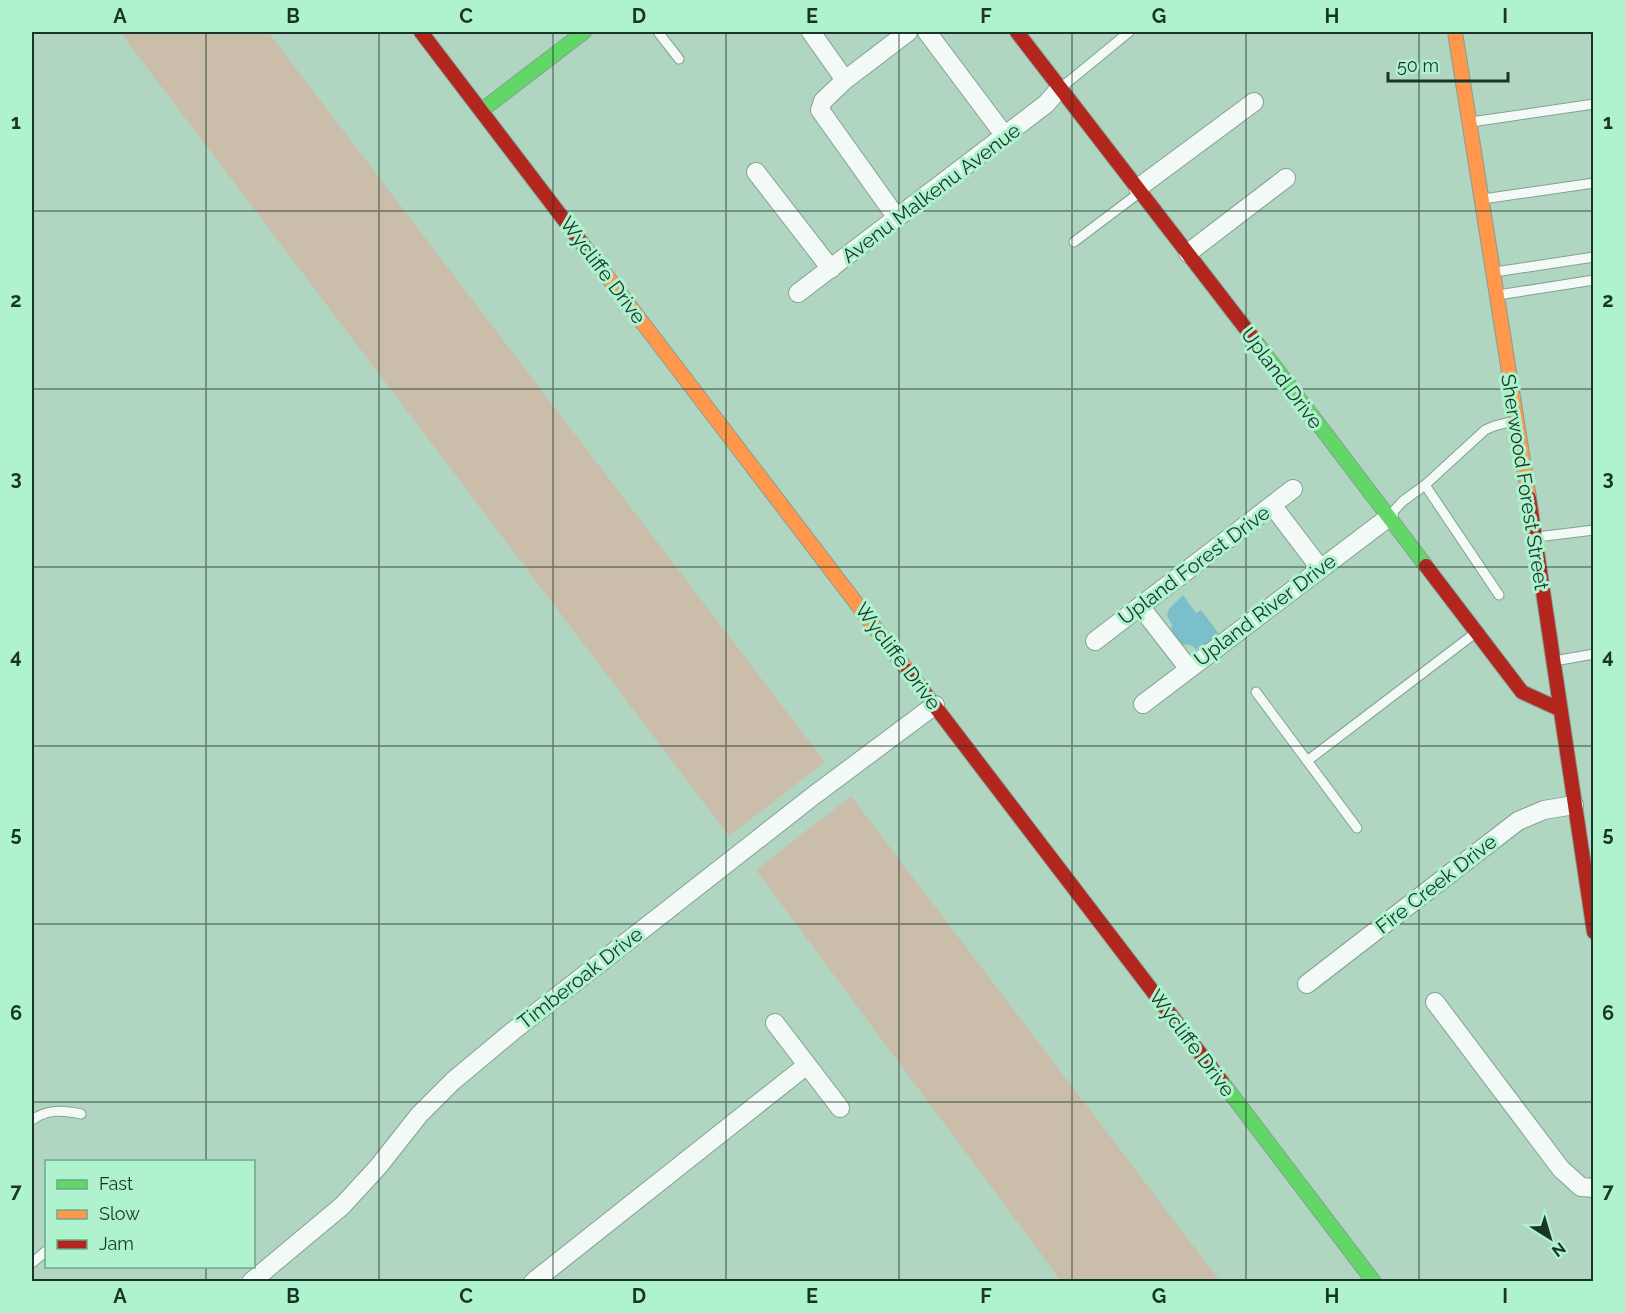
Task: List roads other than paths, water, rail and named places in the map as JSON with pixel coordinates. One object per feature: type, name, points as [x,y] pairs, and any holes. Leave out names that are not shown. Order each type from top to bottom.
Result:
[{"type":"street","name":"Wycliffe Drive","points":[[422,32],[935,705],[1366,1279]]},
{"type":"street","points":[[482,110],[584,32]]},
{"type":"street","points":[[811,32],[846,80]]},
{"type":"street","points":[[897,218],[820,110],[823,101],[846,80],[908,32]]},
{"type":"street","points":[[927,32],[1005,136]]},
{"type":"street","name":"Upland Drive","points":[[1017,32],[1522,692],[1559,709]]},
{"type":"street","name":"Sherwood Forest Street","points":[[1455,32],[1593,932]]},
{"type":"street","name":"Avenu Malkenu Avenue","points":[[798,293],[1046,104],[1060,88]]},
{"type":"street","points":[[1139,190],[1254,102]]},
{"type":"street","points":[[756,172],[831,269]]},
{"type":"street","points":[[1188,253],[1286,178]]},
{"type":"street","name":"Upland Forest Drive","points":[[1095,641],[1293,489]]},
{"type":"street","points":[[1272,505],[1320,568]]},
{"type":"street","name":"Upland River Drive","points":[[1143,704],[1389,517]]},
{"type":"street","points":[[1140,606],[1189,669]]},
{"type":"street","name":"Timberoak Drive","points":[[254,1274],[342,1206],[378,1167],[419,1115],[453,1082],[513,1031],[813,796],[935,705]]},
{"type":"street","name":"Fire Creek Drive","points":[[1307,984],[1518,821],[1544,810],[1574,806]]},
{"type":"street","points":[[1435,1002],[1561,1169],[1581,1187],[1593,1188]]},
{"type":"street","points":[[775,1023],[840,1108]]},
{"type":"street","points":[[532,1281],[807,1065]]},
{"type":"lane","points":[[658,32],[679,59]]},
{"type":"lane","points":[[1060,88],[1130,32]]},
{"type":"lane","points":[[1469,122],[1593,104]]},
{"type":"lane","points":[[1481,200],[1593,183]]},
{"type":"lane","points":[[1074,242],[1139,190]]},
{"type":"lane","points":[[1492,273],[1593,257]]},
{"type":"lane","points":[[1496,296],[1593,280]]},
{"type":"lane","points":[[1389,517],[1403,501],[1425,485],[1485,430],[1516,421]]},
{"type":"lane","points":[[1425,485],[1499,595]]},
{"type":"lane","points":[[1534,538],[1593,530]]},
{"type":"lane","points":[[1307,761],[1476,632]]},
{"type":"lane","points":[[1552,661],[1593,654]]},
{"type":"lane","points":[[1256,692],[1357,828]]},
{"type":"lane","points":[[32,1120],[39,1114],[62,1110],[81,1113]]},
{"type":"lane","points":[[32,1263],[45,1252]]},
{"type":"water","points":[[1183,595],[1196,613],[1201,610],[1220,635],[1203,648],[1195,649],[1189,645],[1182,645],[1171,631],[1172,625],[1167,616],[1169,609]]}]
